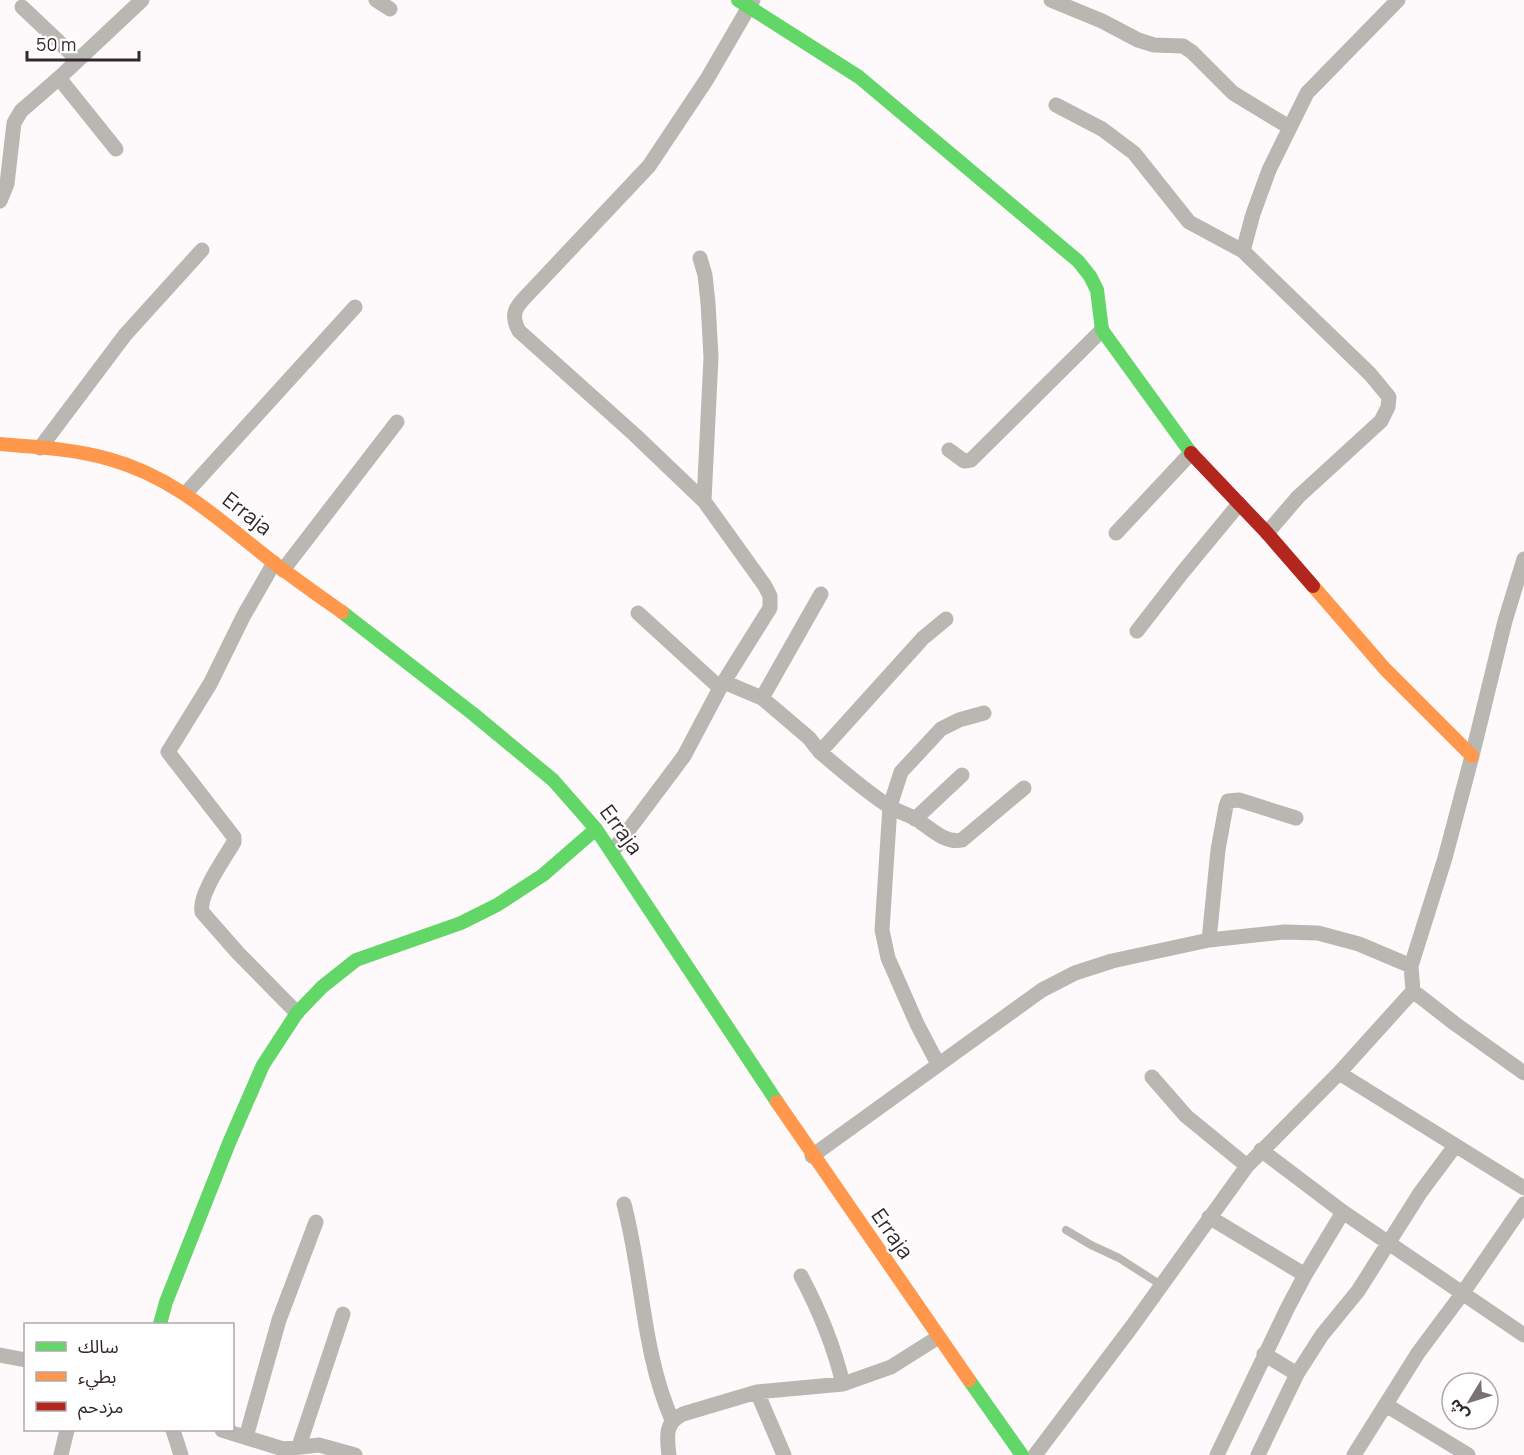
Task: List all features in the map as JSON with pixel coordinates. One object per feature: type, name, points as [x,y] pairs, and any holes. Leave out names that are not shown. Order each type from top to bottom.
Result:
[{"type":"street","points":[[0,201],[7,184],[14,123],[21,111],[142,0]]},
{"type":"street","points":[[376,0],[390,9]]},
{"type":"street","points":[[1051,0],[1102,21],[1138,40],[1155,45],[1183,46],[1233,93],[1289,128]]},
{"type":"street","points":[[1243,250],[1269,170],[1307,93],[1398,0]]},
{"type":"street","points":[[612,852],[684,756],[722,685],[767,614],[770,608],[770,596],[741,550],[705,501],[519,331],[514,321],[514,314],[526,297],[649,166],[706,79],[747,2],[859,77],[1078,261],[1090,276],[1097,290],[1102,330],[1191,453],[1267,533],[1385,669],[1473,756]]},
{"type":"street","points":[[22,7],[78,60]]},
{"type":"street","points":[[59,78],[116,149]]},
{"type":"street","points":[[1056,105],[1102,129],[1134,153],[1189,222],[1243,250],[1370,374],[1389,397],[1388,407],[1381,421],[1298,497],[1267,533]]},
{"type":"street","points":[[40,448],[125,335],[202,250]]},
{"type":"street","points":[[700,258],[705,275],[711,357],[705,501]]},
{"type":"street","points":[[186,494],[355,307]]},
{"type":"street","points":[[949,450],[964,461],[971,460],[1102,330]]},
{"type":"street","points":[[297,1012],[238,953],[202,912],[201,907],[207,890],[234,842],[234,837],[168,752],[210,684],[244,615],[278,566],[397,422]]},
{"type":"street","name":"Erraja","points":[[0,444],[74,451],[110,459],[141,470],[186,494],[472,712],[553,780],[596,829],[612,852],[812,1156],[1022,1455]]},
{"type":"street","points":[[1116,533],[1191,453]]},
{"type":"street","points":[[1137,631],[1239,504]]},
{"type":"street","points":[[1524,559],[1505,621],[1473,756],[1445,858],[1410,966],[1413,991],[1524,1073]]},
{"type":"street","points":[[762,698],[821,594]]},
{"type":"street","points":[[638,613],[722,685],[762,698],[809,738],[820,752],[856,784],[945,839],[962,840],[1024,788]]},
{"type":"street","points":[[820,752],[923,638],[946,619]]},
{"type":"street","points":[[938,1064],[917,1024],[888,958],[882,930],[890,806],[901,772],[941,729],[959,720],[984,713]]},
{"type":"street","points":[[915,819],[962,776]]},
{"type":"street","points":[[1209,940],[1218,849],[1228,801],[1239,800],[1296,818]]},
{"type":"street","points":[[160,1323],[166,1302],[263,1065],[297,1012],[322,987],[356,960],[461,923],[497,906],[543,875],[596,829]]},
{"type":"street","points":[[812,1156],[1042,990],[1075,973],[1112,961],[1209,940],[1276,932],[1318,933],[1359,944],[1410,966]]},
{"type":"street","points":[[1035,1455],[1247,1166],[1339,1073],[1413,991]]},
{"type":"street","points":[[1339,1073],[1524,1188]]},
{"type":"street","points":[[1152,1077],[1186,1116],[1247,1166]]},
{"type":"street","points":[[1258,1455],[1297,1374],[1322,1335],[1369,1275],[1420,1193],[1455,1146]]},
{"type":"street","points":[[1261,1150],[1343,1212],[1524,1335]]},
{"type":"street","points":[[624,1204],[632,1232],[653,1369],[672,1420]]},
{"type":"street","points":[[1354,1455],[1418,1353],[1523,1208]]},
{"type":"street","points":[[1217,1455],[1264,1354],[1305,1275],[1343,1212]]},
{"type":"street","points":[[1209,1217],[1305,1275]]},
{"type":"street","points":[[246,1437],[279,1320],[316,1222]]},
{"type":"street","points":[[801,1276],[818,1307],[843,1384]]},
{"type":"street","points":[[299,1446],[344,1314]]},
{"type":"street","points":[[669,1455],[666,1433],[672,1420],[683,1414],[757,1392],[843,1384],[891,1367],[938,1338]]},
{"type":"street","points":[[1264,1354],[1297,1374]]},
{"type":"street","points":[[0,1355],[24,1360]]},
{"type":"street","points":[[757,1392],[784,1455]]},
{"type":"street","points":[[1386,1405],[1468,1455]]},
{"type":"street","points":[[61,1455],[67,1431]]},
{"type":"street","points":[[173,1431],[181,1455]]},
{"type":"street","points":[[225,1431],[283,1449],[319,1445],[355,1455]]},
{"type":"lane","points":[[1066,1230],[1119,1258],[1161,1285]]},
{"type":"traffic: fast","points":[[738,0],[859,77],[1078,261],[1090,276],[1097,290],[1102,330],[1191,453]]},
{"type":"traffic: fast","points":[[342,612],[472,713],[553,780],[596,829],[777,1102]]},
{"type":"traffic: fast","points":[[160,1323],[166,1302],[229,1143],[263,1065],[297,1013],[322,987],[356,960],[461,923],[497,905],[543,875],[596,829]]},
{"type":"traffic: fast","points":[[969,1380],[1022,1455]]},
{"type":"traffic: slow","points":[[0,444],[82,453],[131,466],[152,476],[210,512],[283,570],[342,612]]},
{"type":"traffic: slow","points":[[1313,586],[1385,669],[1472,756]]},
{"type":"traffic: slow","points":[[777,1102],[969,1380]]},
{"type":"traffic: jam","points":[[1191,453],[1267,533],[1313,586]]}]
